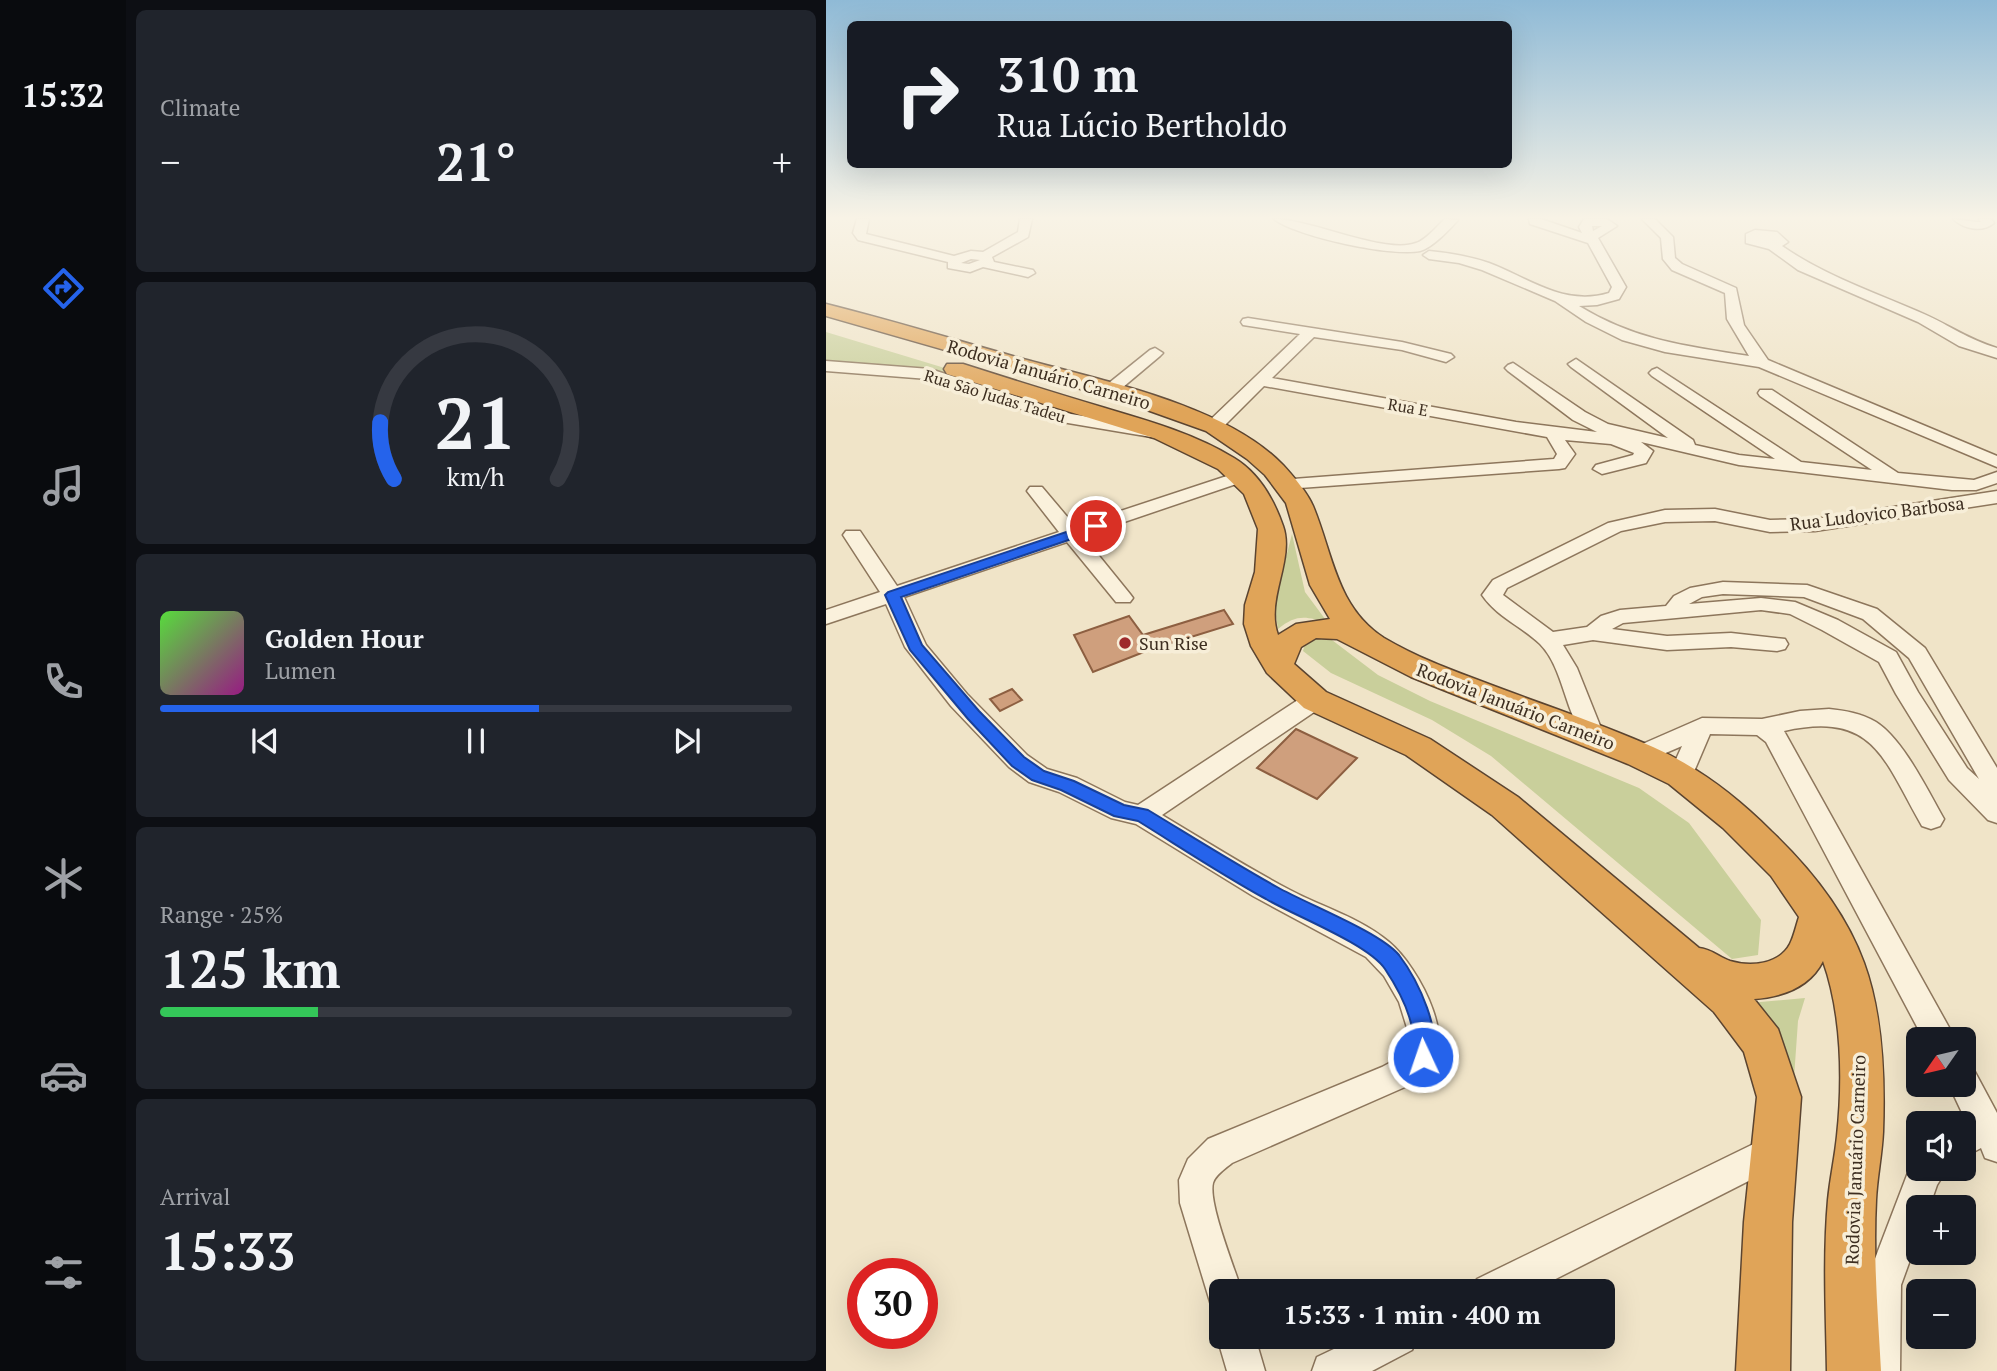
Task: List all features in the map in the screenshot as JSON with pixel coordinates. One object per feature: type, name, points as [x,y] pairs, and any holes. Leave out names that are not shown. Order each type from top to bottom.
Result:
[{"type":"highway","name":"Rodovia Januário Carneiro","points":[[826,310],[1171,408],[1214,426],[1256,454],[1286,484],[1299,502],[1306,519],[1324,585],[1343,617],[1371,643],[1422,670],[1640,755],[1681,775],[1736,818],[1784,866],[1819,915],[1844,963],[1856,1013],[1861,1069],[1860,1134],[1852,1199],[1850,1261],[1854,1371]]},
{"type":"highway","name":"Rodovia Januário Carneiro","points":[[826,330],[1162,433],[1212,455],[1241,476],[1255,491],[1271,529],[1269,572],[1259,605],[1259,624],[1266,646],[1278,666],[1315,700],[1418,747],[1465,776],[1505,806],[1729,999],[1763,1043],[1779,1097],[1768,1222],[1763,1371]]},
{"type":"highway","points":[[1278,666],[1278,653],[1286,642],[1300,633],[1318,628],[1338,629],[1371,643]]},
{"type":"highway","points":[[1662,939],[1707,970],[1725,977],[1750,982],[1774,979],[1793,970],[1806,955],[1819,915]]},
{"type":"street","points":[[1521,283],[1559,300],[1609,329],[1637,339],[1763,363]]},
{"type":"street","points":[[1559,300],[1606,300],[1619,292],[1617,283]]},
{"type":"street","points":[[1513,368],[1590,423],[1739,460],[1952,485],[1976,485],[1996,467],[1763,363],[1755,357],[1733,318],[1734,296],[1731,291],[1713,283]]},
{"type":"street","points":[[1840,283],[1923,319],[1964,343],[1997,353]]},
{"type":"street","points":[[1248,322],[1402,346],[1446,357]]},
{"type":"street","points":[[1214,426],[1312,331]]},
{"type":"street","points":[[1110,390],[1154,353]]},
{"type":"street","points":[[1576,364],[1696,450]]},
{"type":"street","name":"Rua São Judas Tadeu","points":[[826,366],[930,374],[1068,418],[1162,433]]},
{"type":"street","points":[[1657,373],[1798,466]]},
{"type":"street","name":"Rua E","points":[[1263,381],[1553,434],[1615,439],[1633,444],[1644,451],[1640,459],[1602,469]]},
{"type":"street","points":[[1766,393],[1893,476]]},
{"type":"street","points":[[1286,484],[1559,464],[1566,454],[1553,434]]},
{"type":"street","points":[[826,617],[1241,476]]},
{"type":"street","points":[[1036,491],[1123,598]]},
{"type":"street","name":"Rua Ludovico Barbosa","points":[[1588,734],[1589,728],[1565,668],[1549,640],[1499,605],[1492,595],[1500,583],[1615,527],[1665,516],[1715,515],[1770,526],[1815,525],[1997,497]]},
{"type":"street","points":[[853,535],[893,595],[916,647],[959,699],[1018,761],[1038,776],[1068,785],[1121,811],[1142,815],[1272,893],[1376,948],[1391,961],[1414,1003],[1423,1029],[1425,1046],[1423,1057],[1414,1067],[1393,1079],[1220,1151],[1204,1165],[1196,1181],[1198,1202],[1220,1279]]},
{"type":"street","points":[[1673,612],[1681,600],[1697,592],[1723,587],[1807,591],[1870,614],[1917,653],[1997,789]]},
{"type":"street","points":[[1593,633],[1609,621],[1620,617],[1760,604],[1795,608],[1888,657],[1907,694],[1958,774],[1997,813]]},
{"type":"street","points":[[1549,640],[1593,633],[1667,643],[1731,640],[1777,644]]},
{"type":"street","points":[[1142,815],[1315,700]]},
{"type":"street","points":[[1640,755],[1702,726],[1762,727],[1822,716],[1861,722],[1885,741],[1931,819]]},
{"type":"street","points":[[1681,775],[1702,726]]},
{"type":"street","points":[[1762,727],[1775,736],[1934,1027]]},
{"type":"street","points":[[1969,1097],[1982,1137]]},
{"type":"street","points":[[1516,1279],[1774,1150]]},
{"type":"street","points":[[1881,1371],[1883,1285],[1921,1181]]},
{"type":"street","points":[[1240,1349],[1246,1371]]},
{"type":"street","points":[[1331,1371],[1375,1349]]},
{"type":"green space","points":[[826,332],[1132,425],[1087,419],[948,377],[826,362]]},
{"type":"green space","points":[[1292,534],[1305,592],[1328,623],[1302,618],[1290,621],[1278,629],[1274,604]]},
{"type":"green space","points":[[1328,637],[1378,675],[1430,701],[1639,788],[1689,823],[1761,920],[1758,955],[1732,959],[1491,756],[1432,720],[1331,673],[1303,651],[1307,638]]},
{"type":"green space","points":[[1805,998],[1798,1021],[1794,1078],[1774,1027],[1749,1003]]},
{"type":"building","name":"Sun Rise","points":[[1224,610],[1233,624],[1149,650],[1093,672],[1074,635],[1129,616],[1143,635]]},
{"type":"building","points":[[1012,689],[1022,700],[1000,711],[990,699]]},
{"type":"building","points":[[1296,729],[1357,758],[1317,799],[1257,768]]},
{"type":"place","name":"Sun Rise","points":[[1125,643]]},
{"type":"route","points":[[1096,526],[893,595],[916,647],[974,715],[1018,761],[1038,776],[1068,785],[1121,811],[1142,815],[1272,893],[1376,948],[1391,961],[1414,1003],[1423,1029],[1423,1057]]}]
